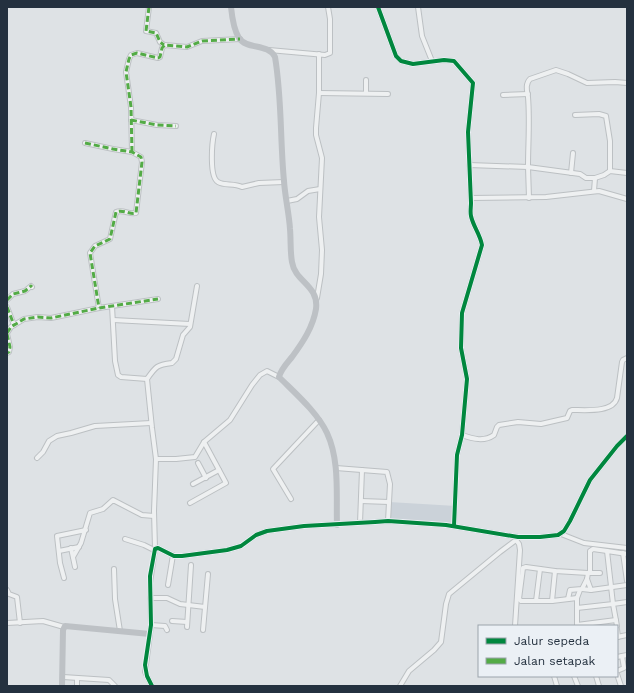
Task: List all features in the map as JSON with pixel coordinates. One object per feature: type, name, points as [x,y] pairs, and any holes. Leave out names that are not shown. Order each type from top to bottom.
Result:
[{"type":"street","points":[[149,7],[146,31],[156,32],[160,42],[164,45],[187,47],[202,41],[240,39],[251,45],[268,50],[319,54],[330,53],[330,19],[328,7]]},
{"type":"street","points":[[231,7],[234,26],[240,39]]},
{"type":"street","points":[[378,7],[396,56],[406,63],[413,64],[449,59],[454,61],[472,82],[468,132],[471,215],[479,233],[482,245],[462,313],[462,348],[467,379],[462,435],[457,455],[454,526]]},
{"type":"street","points":[[418,7],[423,38],[432,61]]},
{"type":"street","points":[[132,152],[130,97],[126,72],[129,59],[131,55],[137,53],[158,58],[164,45]]},
{"type":"street","points":[[268,50],[275,57],[284,182],[293,265],[317,298]]},
{"type":"street","points":[[279,377],[311,326],[316,308],[321,274],[322,250],[319,226],[322,158],[316,135],[319,93],[319,54]]},
{"type":"street","points":[[529,198],[528,141],[530,119],[527,85],[529,80],[556,70],[562,71],[587,83],[627,83]]},
{"type":"street","points":[[366,80],[366,93]]},
{"type":"street","points":[[319,93],[388,94]]},
{"type":"street","points":[[503,95],[528,94]]},
{"type":"street","points":[[575,116],[599,114],[606,116],[610,141],[610,171]]},
{"type":"street","points":[[131,120],[157,125],[176,126]]},
{"type":"street","points":[[214,134],[212,167],[215,179],[218,182],[237,184],[241,187],[284,182]]},
{"type":"street","points":[[85,143],[114,150],[132,152],[141,157],[142,162],[136,212],[133,214],[121,211],[116,212],[110,239],[95,246],[90,253],[99,308]]},
{"type":"street","points":[[571,173],[573,153]]},
{"type":"street","points":[[469,165],[528,167],[580,174],[586,178],[595,178],[610,171],[627,173]]},
{"type":"street","points":[[594,191],[595,178]]},
{"type":"street","points":[[287,201],[297,198],[308,191],[320,189]]},
{"type":"street","points":[[471,198],[529,198],[566,196],[601,191],[627,199]]},
{"type":"street","points":[[7,300],[13,294],[25,291],[31,286],[32,288]]},
{"type":"street","points":[[152,686],[145,672],[151,625],[150,576],[155,549],[154,516],[156,459],[147,378],[157,366],[174,362],[183,335],[189,329],[197,286]]},
{"type":"street","points":[[7,353],[9,352],[10,348],[7,333],[9,328],[21,320],[30,318],[51,318],[99,308],[158,299]]},
{"type":"street","points":[[112,306],[115,361],[118,375],[121,377],[147,378]]},
{"type":"street","points":[[7,307],[14,325]]},
{"type":"street","points":[[113,320],[190,324]]},
{"type":"street","points":[[462,435],[475,439],[485,438],[494,435],[496,427],[499,425],[518,422],[547,423],[567,418],[572,410],[602,409],[611,407],[618,398],[622,362],[627,358]]},
{"type":"street","points":[[156,459],[196,456],[204,442],[230,420],[252,385],[260,375],[267,371],[279,377],[303,402],[319,420],[328,435],[334,454],[336,468],[337,525]]},
{"type":"street","points":[[291,499],[273,469],[319,420]]},
{"type":"street","points":[[37,458],[43,452],[49,441],[57,436],[95,426],[151,423]]},
{"type":"street","points":[[561,534],[575,512],[589,481],[627,436]]},
{"type":"street","points":[[190,503],[226,483],[204,442]]},
{"type":"street","points":[[198,463],[206,478]]},
{"type":"street","points":[[336,468],[387,472],[390,484],[388,521]]},
{"type":"street","points":[[193,484],[219,470]]},
{"type":"street","points":[[360,523],[362,470]]},
{"type":"street","points":[[73,557],[86,530],[90,513],[103,510],[114,500],[142,515],[154,516]]},
{"type":"street","points":[[361,501],[389,502]]},
{"type":"street","points":[[125,539],[144,544],[155,549],[158,548],[173,555],[182,556],[227,550],[241,546],[256,535],[267,531],[304,526],[388,521],[454,526],[517,539],[547,537],[561,534],[573,540],[584,543],[627,548]]},
{"type":"street","points":[[64,578],[60,563],[57,536],[86,530]]},
{"type":"street","points":[[515,625],[520,550],[517,539]]},
{"type":"street","points":[[400,686],[409,671],[434,650],[440,642],[449,594],[517,539]]},
{"type":"street","points":[[59,551],[79,547]]},
{"type":"street","points":[[71,548],[75,567]]},
{"type":"street","points":[[577,625],[577,598],[589,573],[590,551],[593,549],[625,554],[627,581]]},
{"type":"street","points":[[607,551],[617,625]]},
{"type":"street","points":[[168,585],[173,555]]},
{"type":"street","points":[[172,621],[187,625],[191,565]]},
{"type":"street","points":[[577,598],[552,601],[521,601],[522,569],[526,567],[555,571],[600,573]]},
{"type":"street","points":[[114,569],[115,599],[120,631]]},
{"type":"street","points":[[536,601],[540,569]]},
{"type":"street","points":[[552,601],[555,571]]},
{"type":"street","points":[[203,630],[208,574]]},
{"type":"street","points":[[587,579],[591,590]]},
{"type":"street","points":[[568,599],[570,590],[591,590],[627,585]]},
{"type":"street","points":[[7,590],[10,594],[17,597],[20,623]]},
{"type":"street","points":[[150,598],[167,598],[188,606],[205,607]]},
{"type":"street","points":[[577,608],[627,602]]},
{"type":"street","points":[[584,625],[616,620]]},
{"type":"street","points":[[7,624],[47,622],[64,627],[67,626],[150,634]]},
{"type":"street","points":[[151,625],[164,626],[167,630]]},
{"type":"street","points":[[62,686],[62,647],[64,627]]},
{"type":"street","points":[[618,637],[627,635]]},
{"type":"street","points":[[618,671],[624,668],[625,655]]},
{"type":"street","points":[[63,677],[109,680],[115,686]]},
{"type":"street","points":[[77,678],[77,686]]},
{"type":"street","points":[[572,686],[577,685]]},
{"type":"shaded area","points":[[389,502],[456,506],[454,526],[388,521]]},
{"type":"marked path","points":[[149,7],[146,31],[156,33],[160,42],[164,45]]},
{"type":"marked path","points":[[132,152],[131,107],[126,72],[131,55],[137,53],[158,58],[160,57],[162,48],[165,45],[187,47],[202,41],[240,39]]},
{"type":"marked path","points":[[131,120],[157,125],[176,126]]},
{"type":"marked path","points":[[85,143],[132,152],[141,157],[142,162],[136,213],[121,211],[116,212],[110,239],[95,246],[90,253],[99,308]]},
{"type":"marked path","points":[[7,300],[13,294],[25,291],[31,286],[32,287]]},
{"type":"marked path","points":[[7,333],[11,327],[24,319],[38,317],[51,318],[99,308],[158,299]]},
{"type":"marked path","points":[[7,307],[14,325]]},
{"type":"marked path","points":[[7,334],[10,347],[9,352],[7,353]]},
{"type":"cycle path","points":[[378,7],[396,56],[401,61],[413,64],[444,60],[454,61],[473,83],[468,132],[471,213],[472,220],[482,245],[462,313],[461,348],[467,379],[462,435],[457,455],[454,526]]},
{"type":"cycle path","points":[[152,686],[147,676],[145,665],[151,625],[150,576],[155,549],[158,548],[174,556],[182,556],[227,550],[241,546],[256,535],[267,531],[304,526],[388,521],[446,525],[518,537],[558,535],[564,531],[570,521],[590,480],[617,446],[627,436]]}]
